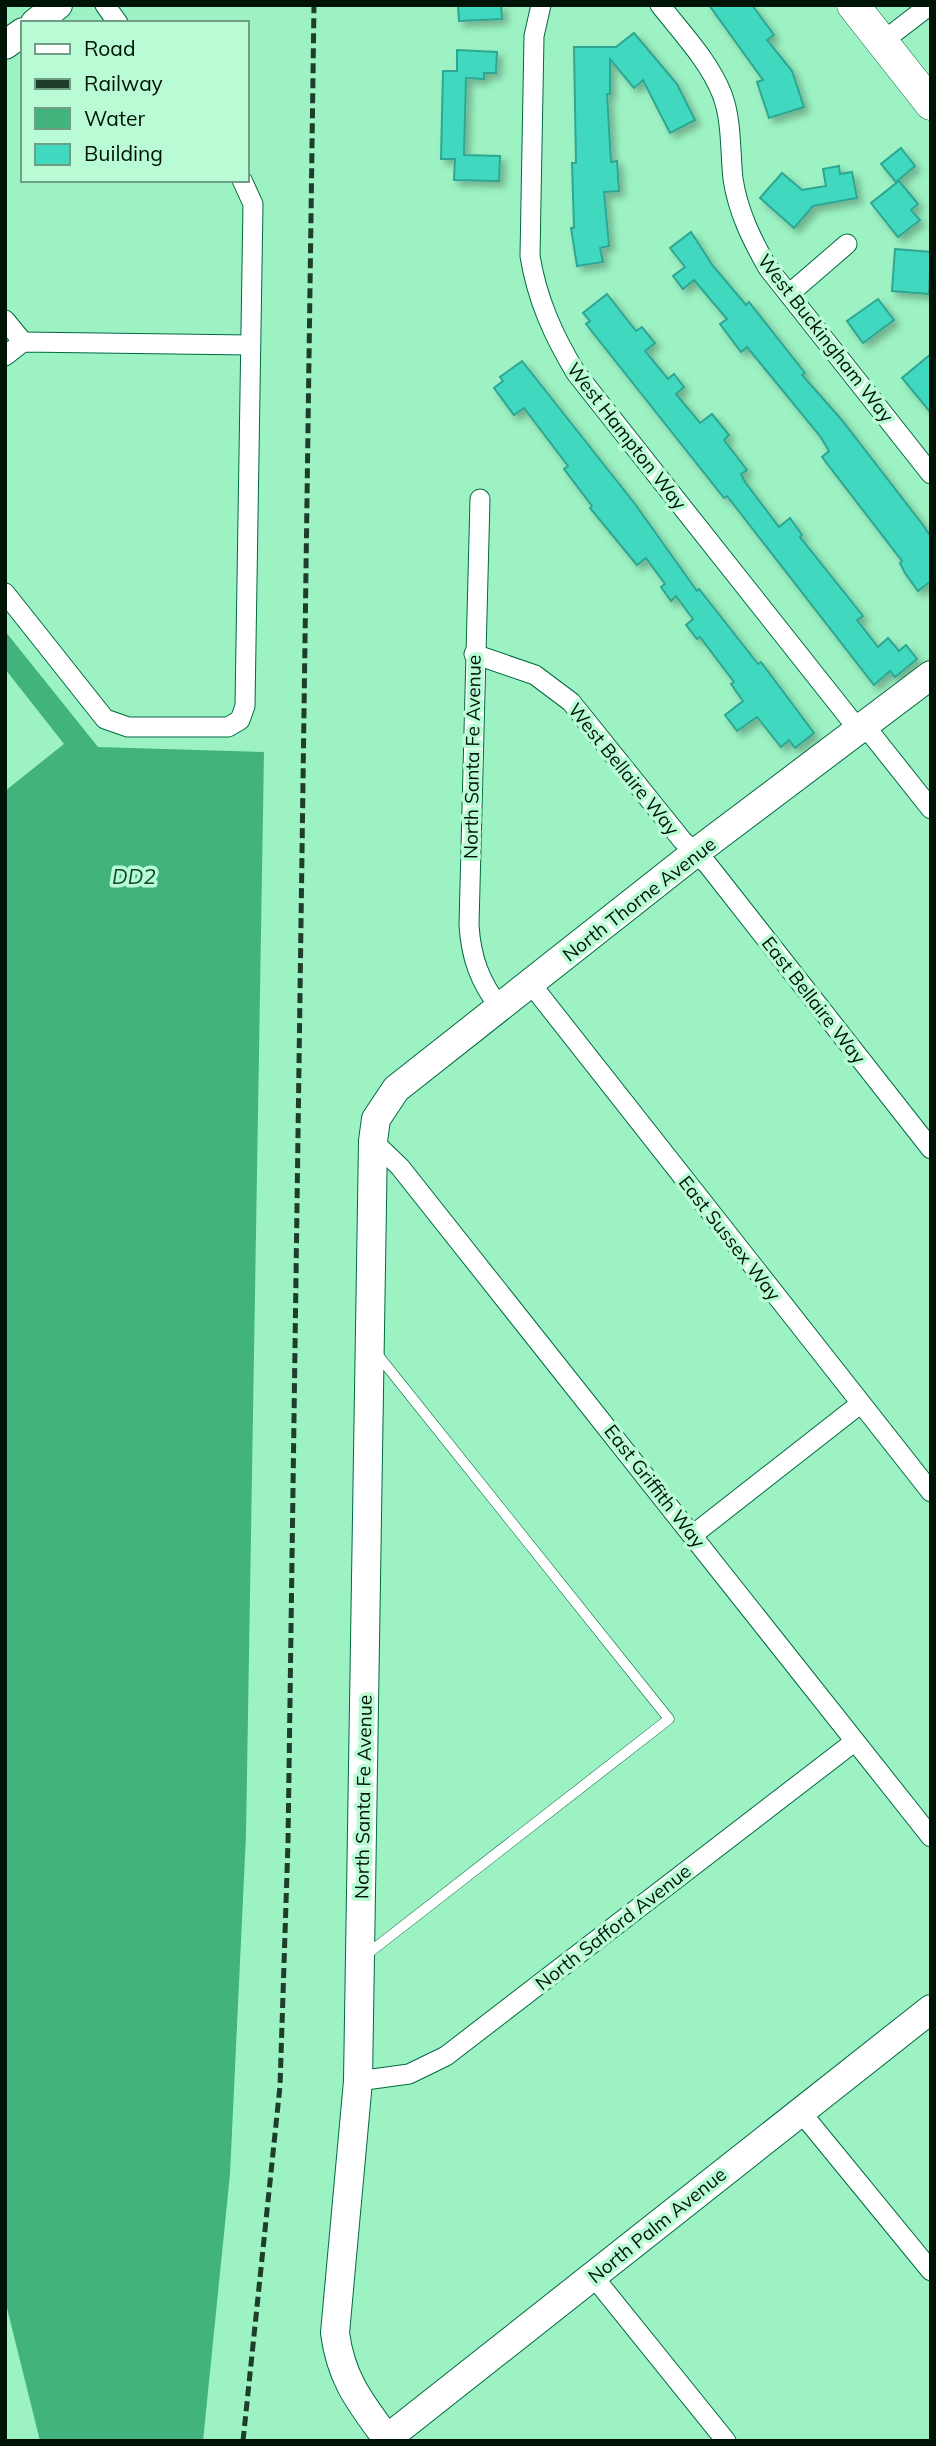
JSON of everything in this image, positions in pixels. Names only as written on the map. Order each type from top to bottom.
[{"type":"main road","points":[[853,5],[931,104]]},
{"type":"street","points":[[38,21],[58,5]]},
{"type":"street","points":[[105,5],[117,21]]},
{"type":"street","name":"West Hampton Way","points":[[541,5],[534,36],[530,256],[536,290],[556,341],[576,373],[850,719],[862,728],[931,809]]},
{"type":"street","name":"West Buckingham Way","points":[[660,5],[709,68],[722,94],[740,210],[752,241],[789,294],[931,474]]},
{"type":"street","points":[[882,42],[930,5]]},
{"type":"street","points":[[5,45],[21,33]]},
{"type":"street","points":[[5,593],[105,719],[128,727],[228,727],[240,720],[245,706],[253,204],[243,182]]},
{"type":"street","points":[[789,294],[847,244]]},
{"type":"street","points":[[5,320],[23,342]]},
{"type":"street","points":[[5,356],[23,342],[250,345]]},
{"type":"street","name":"North Santa Fe Avenue","points":[[480,499],[474,654],[470,945],[480,979],[500,1008]]},
{"type":"street","name":"West Bellaire Way","points":[[474,654],[535,676],[570,702],[695,853]]},
{"type":"street","name":"North Thorne Avenue","points":[[373,1141],[376,1119],[396,1090],[695,853],[931,676]]},
{"type":"street","name":"East Bellaire Way","points":[[695,853],[708,865],[931,1149]]},
{"type":"street","name":"East Sussex Way","points":[[531,984],[931,1492]]},
{"type":"street","name":"North Santa Fe Avenue","points":[[373,1141],[358,2081],[335,2333],[339,2363],[359,2401],[386,2440]]},
{"type":"street","name":"East Griffith Way","points":[[373,1141],[400,1167],[694,1534],[854,1742],[931,1837]]},
{"type":"street","points":[[694,1534],[860,1404]]},
{"type":"street","name":"North Safford Avenue","points":[[358,2081],[409,2074],[446,2056],[854,1742]]},
{"type":"street","name":"North Palm Avenue","points":[[386,2440],[931,2009]]},
{"type":"street","points":[[800,2111],[931,2271]]},
{"type":"street","points":[[593,2276],[726,2441]]},
{"type":"lane","points":[[360,1960],[669,1719],[371,1347]]},
{"type":"water","name":"DD2","points":[[5,631],[98,747],[264,752],[246,1835],[230,2174],[203,2441],[40,2441],[5,2300],[5,791],[64,744],[5,669]]},
{"type":"building","points":[[458,5],[501,5],[502,19],[459,21]]},
{"type":"building","points":[[709,5],[752,5],[774,35],[767,40],[792,71],[804,107],[769,118],[757,82],[763,80]]},
{"type":"building","points":[[634,33],[677,84],[695,120],[670,133],[643,80],[634,88],[610,59],[610,94],[607,94],[611,162],[617,161],[619,191],[604,192],[609,246],[600,248],[603,262],[577,266],[571,228],[574,228],[572,163],[576,163],[574,47],[616,47]]},
{"type":"building","points":[[457,50],[497,52],[496,73],[484,73],[484,79],[466,78],[464,155],[500,156],[499,181],[454,180],[455,159],[441,159],[443,71],[457,71]]},
{"type":"building","points":[[901,148],[915,166],[896,182],[881,164]]},
{"type":"building","points":[[839,166],[840,174],[852,172],[857,198],[813,206],[794,228],[760,198],[782,173],[802,190],[826,186],[823,169]]},
{"type":"building","points":[[899,181],[918,204],[911,210],[920,220],[898,237],[871,203]]},
{"type":"building","points":[[691,232],[713,266],[746,305],[749,302],[805,373],[802,375],[841,419],[931,537],[931,581],[918,591],[905,573],[900,563],[902,561],[822,457],[829,451],[820,436],[747,347],[741,352],[720,324],[727,319],[694,280],[683,289],[673,276],[685,267],[670,248]]},
{"type":"building","points":[[895,249],[931,252],[929,294],[892,291]]},
{"type":"building","points":[[607,294],[636,331],[642,327],[655,343],[645,351],[668,379],[674,374],[684,387],[676,394],[700,423],[712,414],[729,435],[724,440],[747,470],[741,474],[745,482],[779,527],[790,518],[802,535],[800,537],[863,616],[857,620],[878,647],[888,638],[899,651],[906,645],[917,659],[895,677],[890,671],[874,685],[727,496],[724,498],[586,324],[590,321],[583,313]]},
{"type":"building","points":[[878,299],[894,320],[863,343],[847,321]]},
{"type":"building","points":[[931,354],[931,413],[902,378]]},
{"type":"building","points":[[522,361],[635,504],[697,591],[699,589],[758,664],[761,662],[814,733],[795,748],[789,740],[781,747],[757,717],[737,731],[725,715],[743,701],[731,684],[734,682],[700,637],[697,639],[686,625],[693,619],[676,596],[671,601],[661,587],[665,584],[646,558],[637,565],[590,508],[592,506],[564,469],[568,466],[524,408],[514,415],[494,388],[503,381],[500,377]]},
{"type":"railway","points":[[243,2441],[280,2086],[288,1842],[314,5]]}]
